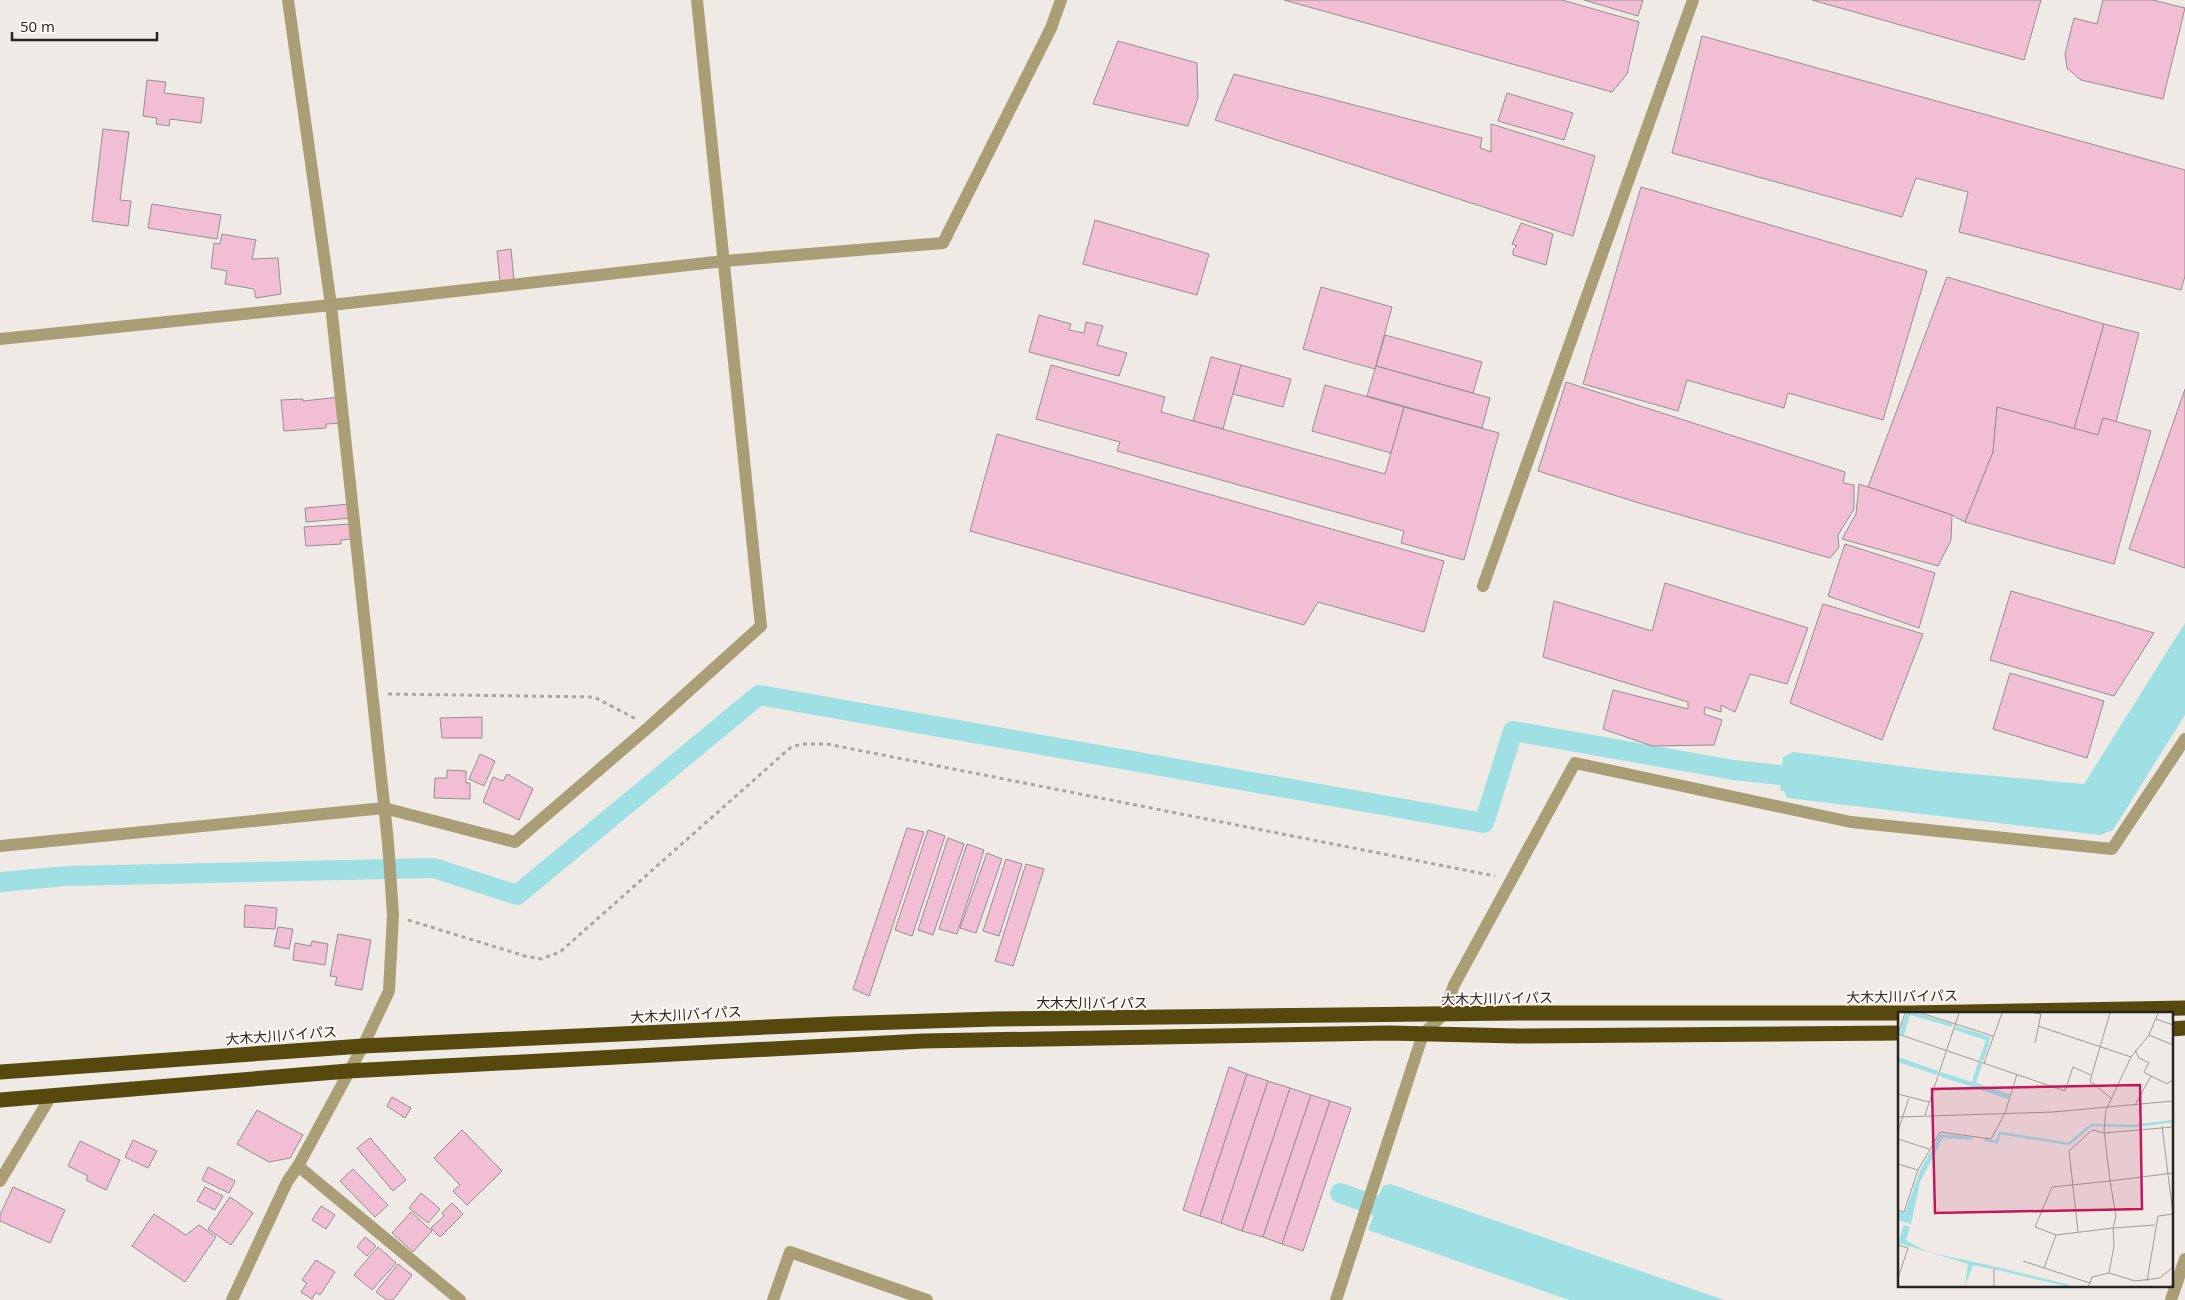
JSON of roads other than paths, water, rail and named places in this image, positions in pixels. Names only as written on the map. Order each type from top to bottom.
[{"type":"highway","name":"大木大川バイパス","points":[[1956,1012],[2185,1008]]},
{"type":"highway","name":"大木大川バイパス","points":[[0,1072],[363,1046],[833,1024],[994,1019],[1898,1013]]},
{"type":"highway","points":[[2172,1028],[2185,1028]]},
{"type":"highway","points":[[0,1100],[348,1071],[923,1041],[1389,1033],[1517,1036],[1898,1033]]},
{"type":"street","points":[[232,1300],[287,1182],[298,1166],[363,1046],[389,991],[393,915],[388,842],[373,693],[331,305],[288,0]]},
{"type":"street","points":[[0,846],[384,808],[515,842],[650,726],[762,626],[697,0]]},
{"type":"street","points":[[0,339],[331,305],[724,261],[943,243],[1051,28],[1061,0]]},
{"type":"street","points":[[1483,586],[1693,0]]},
{"type":"street","points":[[1336,1300],[1417,1034],[1443,1015],[1454,985],[1575,763],[1851,822],[2112,849],[2185,739]]},
{"type":"street","points":[[0,1181],[52,1096]]},
{"type":"street","points":[[298,1166],[460,1300]]},
{"type":"street","points":[[773,1300],[790,1252],[927,1300]]},
{"type":"street","points":[[2170,1300],[2185,1259]]},
{"type":"water","points":[[2185,623],[2185,715],[2113,830],[2100,835],[1787,798],[1784,791],[1780,791],[1783,757],[1793,752],[1939,771],[2084,784]]},
{"type":"water","points":[[1390,1184],[1724,1300],[1569,1300],[1368,1230],[1375,1212],[1368,1210],[1372,1200],[1376,1202],[1383,1186]]},
{"type":"waterway","points":[[0,882],[67,876],[434,868],[517,895],[759,695],[1484,823],[1513,731],[1734,770],[1807,778]]},
{"type":"waterway","points":[[1340,1193],[1388,1210]]}]
